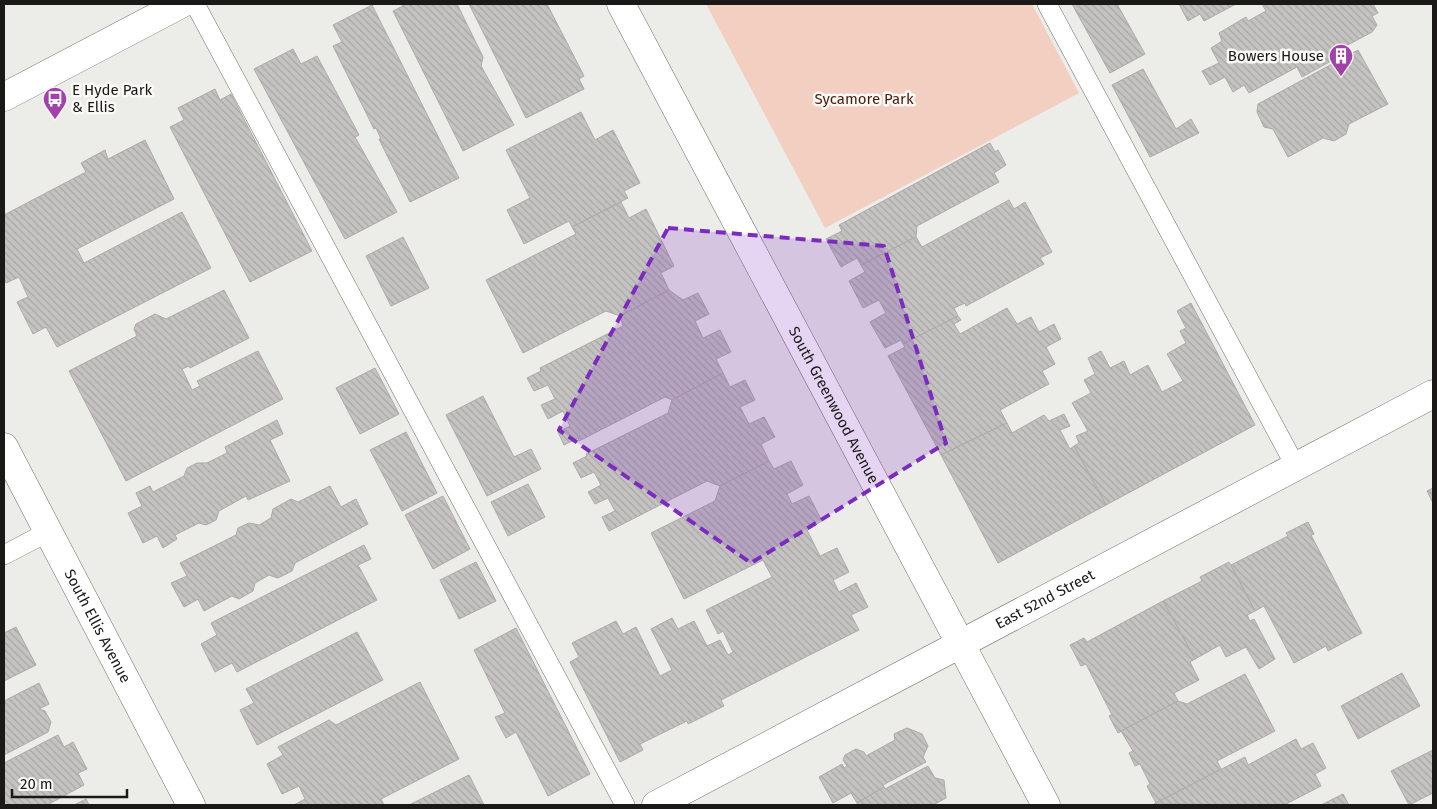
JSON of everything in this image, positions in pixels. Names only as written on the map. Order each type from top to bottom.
[{"type":"street","points":[[4,97],[181,4]]},
{"type":"street","name":"South Greenwood Avenue","points":[[620,4],[1046,805]]},
{"type":"street","name":"East 52nd Street","points":[[656,805],[1433,394]]},
{"type":"street","name":"South Ellis Avenue","points":[[4,447],[191,805]]},
{"type":"lane","points":[[195,4],[625,805]]},
{"type":"lane","points":[[1047,4],[1296,467]]},
{"type":"lane","points":[[4,555],[48,532]]},
{"type":"highlighted area","points":[[668,228],[884,246],[946,443],[751,563],[559,430]]},
{"type":"green space","name":"Sycamore Park","points":[[706,4],[1032,4],[1079,93],[825,228]]},
{"type":"building","points":[[402,4],[457,4],[483,57],[481,66],[514,125],[463,151],[393,11],[403,6]]},
{"type":"building","points":[[469,4],[547,4],[584,76],[579,79],[584,89],[526,118]]},
{"type":"building","points":[[1072,4],[1117,4],[1145,54],[1110,73]]},
{"type":"building","points":[[1179,4],[1236,4],[1204,21],[1200,14],[1188,21]]},
{"type":"building","points":[[1262,4],[1373,4],[1378,13],[1372,16],[1377,25],[1372,32],[1344,47],[1344,54],[1302,77],[1297,67],[1249,93],[1244,85],[1233,92],[1225,77],[1210,85],[1202,71],[1219,63],[1211,48],[1222,41],[1219,33],[1246,17],[1248,21],[1266,11]]},
{"type":"building","points":[[372,5],[459,178],[410,202],[379,139],[381,139],[376,128],[374,129],[333,46],[342,42],[333,25]]},
{"type":"building","points":[[293,49],[301,64],[317,56],[359,135],[355,137],[397,212],[345,239],[254,69]]},
{"type":"building","name":"Bowers House","points":[[1358,50],[1388,104],[1349,124],[1346,134],[1334,141],[1323,138],[1288,157],[1273,129],[1264,127],[1257,112],[1258,104]]},
{"type":"building","points":[[1143,69],[1176,129],[1191,119],[1199,133],[1150,157],[1112,85]]},
{"type":"building","points":[[215,89],[220,100],[231,94],[312,251],[250,282],[170,127],[184,120],[178,108]]},
{"type":"building","points":[[581,112],[595,140],[613,130],[640,183],[624,191],[628,198],[572,227],[569,221],[524,244],[507,210],[530,198],[506,150]]},
{"type":"building","points":[[145,140],[174,199],[77,249],[84,263],[182,212],[211,268],[57,347],[46,327],[33,334],[17,302],[28,297],[19,277],[6,283],[4,278],[4,215],[86,172],[81,163],[105,150],[108,159]]},
{"type":"building","points":[[990,143],[995,152],[998,150],[1006,165],[994,173],[999,182],[917,226],[916,237],[861,265],[857,258],[841,267],[826,239],[842,231],[839,225]]},
{"type":"building","points":[[1009,200],[1014,209],[1025,202],[1052,252],[1040,258],[1044,264],[966,306],[965,303],[954,308],[958,316],[903,344],[901,340],[885,348],[870,322],[886,313],[879,300],[863,308],[849,281],[865,272],[861,265],[916,237],[922,247]]},
{"type":"building","points":[[621,202],[629,218],[646,209],[674,266],[661,273],[669,290],[620,316],[606,311],[523,353],[486,280],[576,234],[572,227]]},
{"type":"building","points":[[403,237],[429,288],[391,306],[366,256]]},
{"type":"building","points":[[224,290],[249,338],[190,368],[189,366],[182,369],[192,390],[200,386],[197,381],[258,351],[283,399],[126,481],[69,371],[137,336],[134,329],[136,324],[155,314],[166,319]]},
{"type":"building","points":[[669,290],[683,300],[698,293],[709,314],[695,321],[703,338],[720,330],[731,352],[716,359],[723,373],[672,400],[665,397],[579,441],[578,438],[564,445],[558,432],[570,426],[563,411],[548,419],[541,405],[555,399],[548,385],[534,391],[527,378],[541,371],[540,368],[623,326],[620,316]]},
{"type":"building","points":[[1191,303],[1255,425],[1106,505],[1074,446],[1079,443],[1076,436],[1088,431],[1072,403],[1091,393],[1084,380],[1095,374],[1088,358],[1101,351],[1110,368],[1124,361],[1130,375],[1148,365],[1162,392],[1183,381],[1167,354],[1186,343],[1180,331],[1186,328],[1177,311]]},
{"type":"building","points":[[1007,308],[1017,324],[1031,317],[1039,332],[1054,324],[1061,339],[1046,347],[1055,364],[1042,371],[1049,384],[1000,410],[1007,423],[941,455],[888,356],[905,347],[903,344],[958,316],[961,320],[954,324],[960,334]]},
{"type":"building","points":[[375,368],[399,414],[360,434],[336,388]]},
{"type":"building","points":[[723,373],[730,387],[745,380],[755,400],[740,407],[749,424],[764,417],[775,437],[761,444],[769,461],[720,486],[707,481],[609,531],[602,517],[615,511],[608,498],[595,504],[588,492],[601,485],[594,472],[581,478],[573,463],[587,456],[586,454],[668,413],[672,400]]},
{"type":"building","points":[[483,396],[514,457],[531,449],[541,469],[487,496],[446,415]]},
{"type":"building","points":[[1064,414],[1070,426],[1060,430],[1070,449],[1074,446],[1106,505],[998,563],[941,455],[1007,423],[1012,433],[1044,415],[1049,421]]},
{"type":"building","points":[[277,420],[283,434],[270,440],[290,481],[248,500],[246,496],[219,511],[216,520],[206,525],[199,523],[175,535],[177,539],[163,548],[157,536],[143,543],[128,513],[142,506],[136,493],[150,486],[153,492],[184,476],[187,468],[197,463],[207,463],[227,453],[225,447]]},
{"type":"building","points":[[406,432],[437,493],[402,511],[370,450]]},
{"type":"building","points":[[769,461],[774,469],[791,461],[803,485],[787,494],[792,504],[809,496],[822,521],[807,530],[820,556],[837,548],[849,572],[833,580],[839,592],[856,583],[868,607],[851,615],[859,630],[721,700],[724,706],[688,724],[687,721],[640,744],[643,750],[620,762],[570,662],[579,657],[572,643],[616,621],[623,634],[636,627],[660,676],[672,670],[651,629],[672,618],[678,629],[694,621],[707,646],[720,640],[728,655],[733,652],[723,631],[718,634],[706,610],[772,577],[763,560],[684,599],[651,533],[715,501],[720,486]]},
{"type":"building","points":[[528,484],[545,517],[508,536],[491,502]]},
{"type":"building","points":[[330,486],[341,507],[356,499],[368,524],[295,563],[292,571],[278,578],[269,575],[255,583],[253,591],[239,599],[232,596],[204,611],[198,599],[184,607],[171,583],[187,576],[180,563],[236,535],[238,528],[249,523],[259,525],[271,518],[273,509],[291,499],[298,502]]},
{"type":"building","points":[[1433,488],[1433,503],[1427,491]]},
{"type":"building","points":[[443,496],[470,549],[433,569],[405,515]]},
{"type":"building","points":[[1308,522],[1314,534],[1311,535],[1362,633],[1328,651],[1326,646],[1294,663],[1264,606],[1255,611],[1231,565],[1288,536],[1286,533]]},
{"type":"building","points":[[364,545],[371,559],[358,565],[377,600],[237,672],[232,663],[215,672],[201,644],[217,635],[211,623]]},
{"type":"building","points":[[476,562],[496,601],[459,619],[440,580]]},
{"type":"building","points":[[1229,562],[1255,611],[1247,615],[1250,621],[1254,619],[1275,659],[1259,669],[1246,647],[1226,657],[1220,645],[1195,659],[1163,601],[1202,581],[1200,577]]},
{"type":"building","points":[[1163,601],[1195,659],[1190,662],[1199,680],[1174,693],[1178,701],[1118,733],[1109,716],[1112,715],[1086,664],[1081,666],[1070,645],[1084,638],[1087,642]]},
{"type":"building","points":[[16,627],[36,665],[4,681],[4,633]]},
{"type":"building","points":[[516,628],[590,774],[548,796],[516,732],[506,738],[495,717],[505,713],[474,650]]},
{"type":"building","points":[[357,632],[383,680],[257,745],[240,710],[254,703],[246,689]]},
{"type":"building","points":[[1402,673],[1420,706],[1358,739],[1341,706]]},
{"type":"building","points":[[1245,674],[1275,731],[1217,761],[1221,769],[1156,803],[1147,786],[1150,784],[1140,764],[1135,766],[1129,753],[1133,751],[1121,731],[1178,701],[1187,704]]},
{"type":"building","points":[[420,682],[459,759],[381,799],[384,805],[294,805],[305,799],[299,786],[282,794],[267,764],[283,755],[278,747],[329,720],[336,725]]},
{"type":"building","points":[[39,683],[49,704],[39,709],[45,711],[51,722],[48,732],[4,755],[4,701]]},
{"type":"building","points":[[907,728],[922,734],[928,746],[923,757],[926,762],[883,785],[884,787],[857,803],[851,793],[833,803],[819,777],[842,764],[844,768],[847,766],[843,760],[845,755],[856,749],[864,752],[866,756],[895,740],[894,734]]},
{"type":"building","points":[[58,735],[64,747],[73,742],[87,769],[78,773],[84,785],[47,805],[4,805],[4,763]]},
{"type":"building","points":[[1296,739],[1301,749],[1313,743],[1326,768],[1315,774],[1321,786],[1284,805],[1154,804],[1245,757],[1248,765]]},
{"type":"building","points":[[1433,750],[1433,793],[1409,805],[1391,771]]},
{"type":"building","points":[[928,766],[935,778],[944,780],[946,798],[933,805],[858,805],[857,803],[884,787],[885,789]]},
{"type":"building","points":[[469,775],[484,805],[409,805]]},
{"type":"building","points":[[1343,794],[1349,805],[1321,805]]},
{"type":"building","points":[[86,799],[89,805],[74,805]]},
{"type":"place","name":"Bowers House","points":[[1341,77]]},
{"type":"place","name":"E Hyde Park & Ellis","points":[[55,120]]}]
